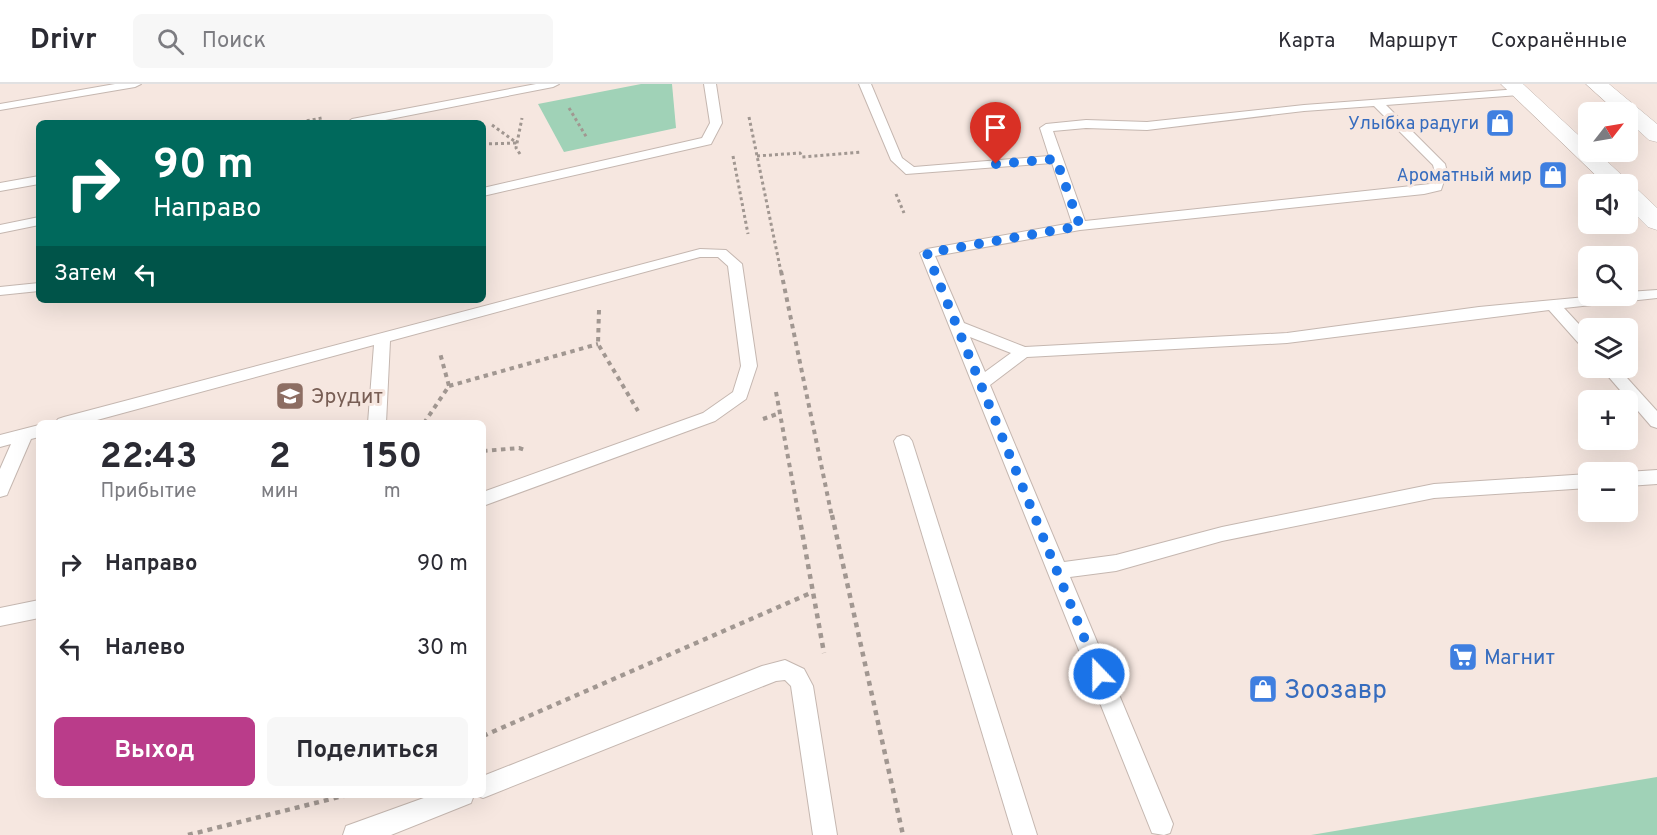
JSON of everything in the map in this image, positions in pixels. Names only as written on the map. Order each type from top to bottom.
[{"type":"street","points":[[1596,84],[1657,135]]},
{"type":"street","points":[[1515,88],[1607,174]]},
{"type":"street","points":[[1638,204],[1657,222]]},
{"type":"lane","points":[[0,107],[135,84]]},
{"type":"lane","points":[[367,120],[553,84]]},
{"type":"lane","points":[[486,191],[707,141],[716,123],[710,84]]},
{"type":"lane","points":[[865,84],[897,160],[911,171],[1056,159]]},
{"type":"lane","points":[[1080,226],[1046,128],[1086,124],[1147,126],[1304,108],[1378,104],[1515,88]]},
{"type":"lane","points":[[1161,824],[927,253],[1080,226],[1436,187],[1441,172],[1439,164],[1378,104]]},
{"type":"lane","points":[[0,187],[36,181]]},
{"type":"lane","points":[[0,229],[36,222]]},
{"type":"lane","points":[[75,420],[700,253],[722,253],[735,264],[749,366],[740,395],[709,417],[486,498]]},
{"type":"lane","points":[[0,291],[36,287]]},
{"type":"lane","points":[[957,326],[1023,352],[1287,338],[1479,312],[1657,294]]},
{"type":"lane","points":[[1553,305],[1578,332]]},
{"type":"lane","points":[[377,420],[382,337]]},
{"type":"lane","points":[[981,383],[1023,352]]},
{"type":"lane","points":[[1619,378],[1657,422]]},
{"type":"lane","points":[[0,441],[32,433]]},
{"type":"lane","points":[[0,490],[32,433]]},
{"type":"lane","points":[[903,441],[1025,835]]},
{"type":"lane","points":[[1638,478],[1657,477]]},
{"type":"lane","points":[[1057,571],[1116,563],[1222,534],[1434,491],[1578,482]]},
{"type":"lane","points":[[0,617],[36,610]]},
{"type":"lane","points":[[486,786],[780,669],[790,670],[799,676],[825,835]]},
{"type":"lane","points":[[355,835],[454,798]]},
{"type":"path","points":[[564,99],[592,147]]},
{"type":"path","points":[[747,107],[841,558],[903,835]]},
{"type":"path","points":[[522,157],[516,148],[523,108]]},
{"type":"path","points":[[486,144],[517,143]]},
{"type":"path","points":[[758,156],[800,153],[802,157],[863,152]]},
{"type":"path","points":[[589,282],[600,302],[598,344],[654,437]]},
{"type":"path","points":[[430,324],[450,386]]},
{"type":"path","points":[[426,420],[450,386],[598,344]]},
{"type":"path","points":[[486,735],[813,592]]},
{"type":"path","points":[[188,835],[335,798]]},
{"type":"green space","points":[[641,84],[672,84],[676,128],[564,152],[538,104]]},
{"type":"green space","points":[[1657,777],[1657,835],[1311,835]]},
{"type":"place","name":"Улыбка радуги","points":[[1500,123]]},
{"type":"place","name":"Ароматный мир","points":[[1553,175]]},
{"type":"place","name":"Эрудит","points":[[290,396]]},
{"type":"place","name":"Магнит","points":[[1463,657]]},
{"type":"place","name":"Зоозавр","points":[[1263,689]]},
{"type":"route","points":[[996,164],[1056,159],[1080,226],[927,253],[1099,674]]}]
